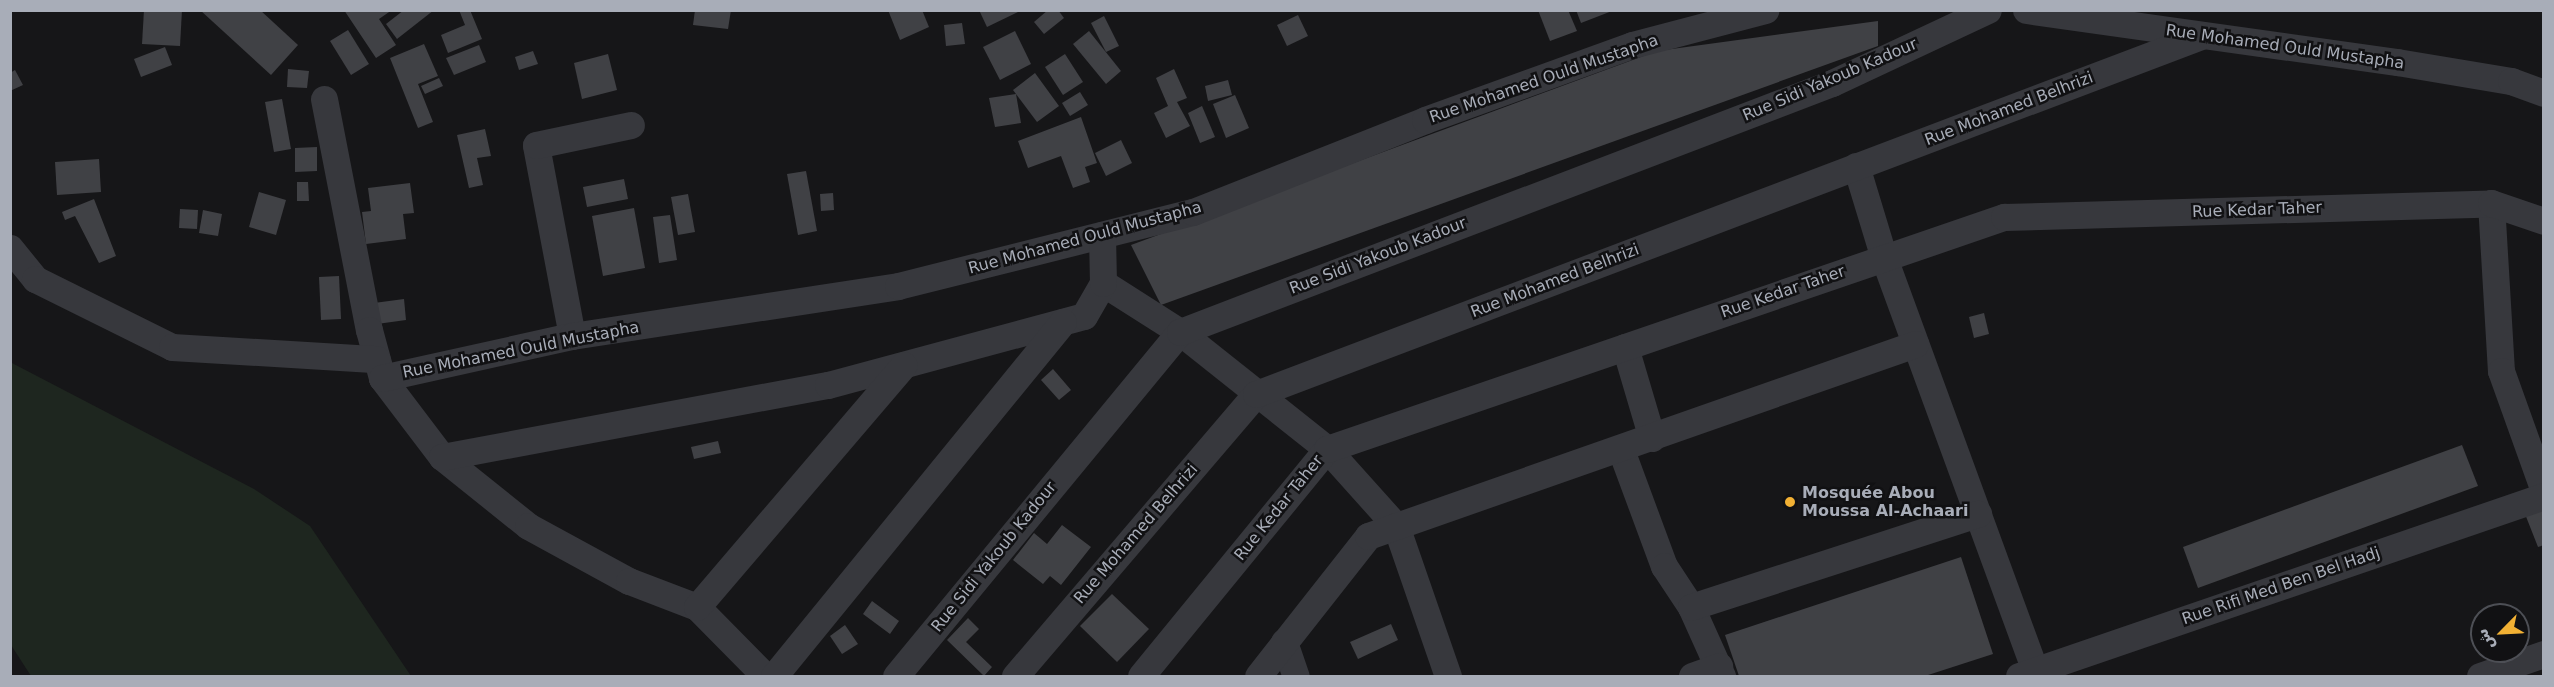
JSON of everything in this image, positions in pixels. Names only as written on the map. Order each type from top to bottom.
[{"type":"street","name":"Rue Mohamed Ould Mustapha","points":[[10,248],[35,279],[172,347],[379,368],[898,286],[1193,212],[1425,120],[1632,45],[1765,10]]},
{"type":"street","name":"Rue Sidi Yakoub Kadour","points":[[896,676],[1180,332],[1832,83],[1988,10]]},
{"type":"street","name":"Rue Mohamed Ould Mustapha","points":[[2026,10],[2420,65],[2511,81],[2544,93]]},
{"type":"street","name":"Rue Mohamed Belhrizi","points":[[1015,676],[1256,394],[2201,36]]},
{"type":"street","points":[[324,99],[369,330],[379,368],[442,457],[528,526],[629,581],[697,607],[765,676]]},
{"type":"street","points":[[572,336],[536,145],[631,125]]},
{"type":"street","points":[[1856,166],[1884,258],[1978,514],[2027,674]]},
{"type":"street","points":[[2491,203],[2501,371],[2544,491]]},
{"type":"street","name":"Rue Kedar Taher","points":[[1141,676],[1327,449],[2004,217],[2491,203],[2544,221]]},
{"type":"street","points":[[442,457],[828,386],[1084,316],[1103,284],[1102,235]]},
{"type":"street","points":[[1103,284],[1180,332],[1327,449],[1396,526],[1448,676]]},
{"type":"street","points":[[774,676],[1063,322]]},
{"type":"street","points":[[1258,676],[1368,536],[1621,450],[1915,344]]},
{"type":"street","points":[[1625,347],[1652,438]]},
{"type":"street","points":[[697,607],[904,365]]},
{"type":"street","points":[[1621,450],[1665,566],[1691,607],[1721,671],[1692,676]]},
{"type":"street","name":"Rue Rifi Med Ben Bel Hadj","points":[[2027,674],[2544,496]]},
{"type":"street","points":[[1691,607],[1978,514]]},
{"type":"street","points":[[1284,642],[1296,676]]},
{"type":"street","points":[[2481,676],[2544,654]]},
{"type":"shaded area","points":[[10,362],[254,489],[310,526],[411,676],[31,676],[11,645]]},
{"type":"building","points":[[144,10],[182,10],[180,46],[142,44]]},
{"type":"building","points":[[200,10],[260,10],[298,45],[271,75]]},
{"type":"building","points":[[344,10],[392,10],[379,19],[396,45],[376,58]]},
{"type":"building","points":[[404,10],[434,10],[397,39],[386,24]]},
{"type":"building","points":[[459,10],[470,10],[482,39],[448,53],[441,35],[465,25]]},
{"type":"building","points":[[695,10],[731,10],[728,29],[693,25]]},
{"type":"building","points":[[888,10],[922,10],[929,27],[900,40]]},
{"type":"building","points":[[979,10],[1022,10],[987,27]]},
{"type":"building","points":[[1048,10],[1058,10],[1064,18],[1044,34],[1034,22]]},
{"type":"building","points":[[1538,10],[1568,10],[1577,31],[1550,41]]},
{"type":"building","points":[[1576,10],[1612,10],[1612,11],[1581,23]]},
{"type":"building","points":[[1298,15],[1308,36],[1287,46],[1277,25]]},
{"type":"building","points":[[1104,16],[1119,46],[1106,52],[1091,23]]},
{"type":"building","points":[[1878,21],[1878,46],[1161,305],[1131,245],[1657,51]]},
{"type":"building","points":[[962,23],[965,44],[946,46],[944,25]]},
{"type":"building","points":[[348,30],[369,64],[351,75],[330,41]]},
{"type":"building","points":[[1015,31],[1031,64],[1000,80],[983,47]]},
{"type":"building","points":[[1089,31],[1121,71],[1106,84],[1073,44]]},
{"type":"building","points":[[424,44],[438,76],[418,84],[433,122],[418,128],[390,58]]},
{"type":"building","points":[[479,45],[486,62],[454,75],[446,58]]},
{"type":"building","points":[[165,47],[172,65],[141,77],[134,59]]},
{"type":"building","points":[[533,51],[538,64],[519,70],[515,57]]},
{"type":"building","points":[[608,54],[617,90],[582,99],[574,63]]},
{"type":"building","points":[[1065,54],[1083,82],[1063,95],[1045,67]]},
{"type":"building","points":[[288,69],[309,71],[307,88],[287,87]]},
{"type":"building","points":[[1174,69],[1187,98],[1177,102],[1190,126],[1166,138],[1154,113],[1168,106],[1156,78]]},
{"type":"building","points":[[15,70],[23,85],[10,91],[10,73]]},
{"type":"building","points":[[1035,73],[1059,106],[1037,122],[1013,90]]},
{"type":"building","points":[[439,78],[443,86],[425,94],[421,86]]},
{"type":"building","points":[[1228,80],[1232,95],[1208,101],[1205,86]]},
{"type":"building","points":[[1080,92],[1088,105],[1070,116],[1062,103]]},
{"type":"building","points":[[1016,94],[1021,123],[995,127],[989,98]]},
{"type":"building","points":[[1235,95],[1249,128],[1226,138],[1213,104]]},
{"type":"building","points":[[282,99],[291,149],[274,152],[265,102]]},
{"type":"building","points":[[1202,106],[1215,137],[1200,143],[1188,113]]},
{"type":"building","points":[[1081,117],[1097,163],[1085,167],[1090,182],[1073,188],[1061,156],[1028,168],[1018,141]]},
{"type":"building","points":[[485,129],[491,156],[477,158],[483,185],[469,188],[457,135]]},
{"type":"building","points":[[1121,140],[1132,163],[1106,176],[1095,153]]},
{"type":"building","points":[[317,147],[317,171],[295,172],[295,148]]},
{"type":"building","points":[[99,159],[101,192],[57,195],[55,162]]},
{"type":"building","points":[[806,171],[817,231],[798,235],[787,174]]},
{"type":"building","points":[[624,179],[628,199],[587,207],[583,187]]},
{"type":"building","points":[[297,182],[308,182],[309,201],[297,201]]},
{"type":"building","points":[[410,183],[414,213],[403,214],[406,239],[366,244],[362,212],[371,211],[368,188]]},
{"type":"building","points":[[259,192],[286,200],[276,235],[249,227]]},
{"type":"building","points":[[833,193],[834,210],[821,211],[820,194]]},
{"type":"building","points":[[688,194],[695,232],[678,235],[671,197]]},
{"type":"building","points":[[94,199],[116,256],[99,263],[75,216],[65,220],[62,212]]},
{"type":"building","points":[[634,208],[645,268],[603,276],[592,216]]},
{"type":"building","points":[[180,209],[198,210],[197,229],[179,228]]},
{"type":"building","points":[[203,210],[222,214],[218,236],[199,233]]},
{"type":"building","points":[[670,215],[677,260],[659,263],[653,217]]},
{"type":"building","points":[[339,276],[341,319],[321,320],[319,277]]},
{"type":"building","points":[[404,299],[406,320],[377,324],[374,303]]},
{"type":"building","points":[[1984,313],[1989,334],[1974,338],[1969,317]]},
{"type":"building","points":[[1053,369],[1071,390],[1059,400],[1041,380]]},
{"type":"building","points":[[718,441],[721,453],[694,459],[691,447]]},
{"type":"building","points":[[2462,445],[2478,486],[2198,588],[2183,547]]},
{"type":"building","points":[[2544,507],[2544,545],[2538,547],[2525,514]]},
{"type":"building","points":[[1062,525],[1091,547],[1061,585],[1050,576],[1043,584],[1013,560],[1034,533],[1047,544]]},
{"type":"building","points":[[1961,557],[1993,654],[1925,676],[1739,676],[1725,635]]},
{"type":"building","points":[[1112,594],[1149,629],[1117,662],[1080,626]]},
{"type":"building","points":[[872,601],[899,621],[890,634],[863,614]]},
{"type":"building","points":[[968,618],[979,629],[966,642],[992,667],[984,676],[947,640]]},
{"type":"building","points":[[1391,624],[1398,640],[1358,659],[1350,642]]},
{"type":"building","points":[[845,625],[858,644],[842,654],[830,636]]},
{"type":"place","name":"Mosquée Abou Moussa Al-Achaari","points":[[1790,502]]}]
